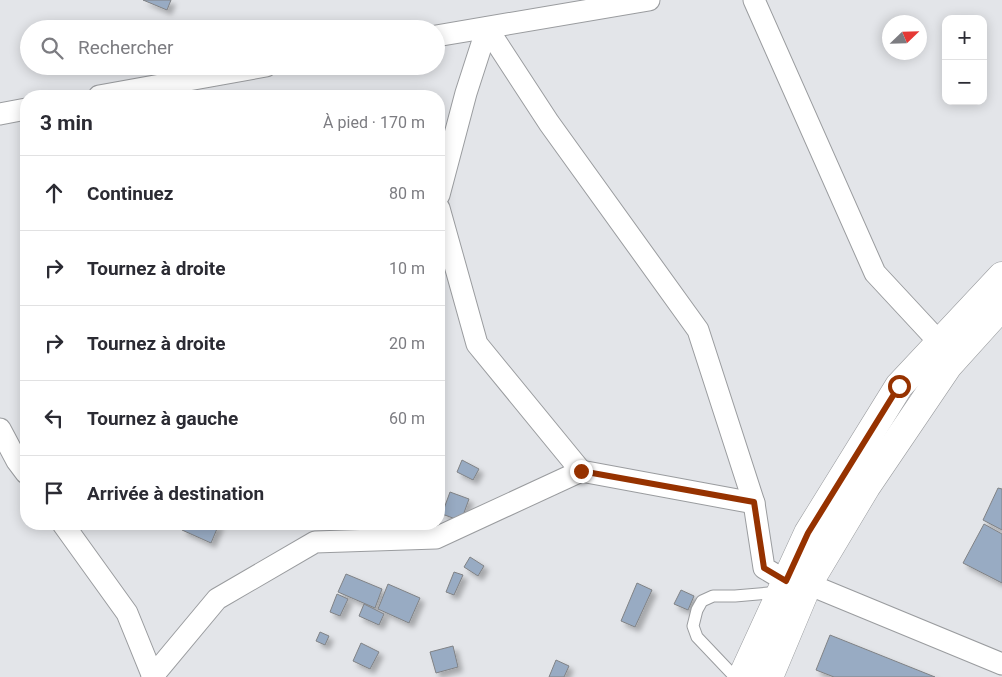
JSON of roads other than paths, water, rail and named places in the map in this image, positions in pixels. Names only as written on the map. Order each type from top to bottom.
[{"type":"main road","points":[[770,677],[792,586],[808,533],[899,386],[1002,276]]},
{"type":"main road","points":[[742,677],[792,586],[866,487],[948,366],[1002,306]]},
{"type":"street","points":[[445,35],[649,0]]},
{"type":"street","points":[[754,0],[875,273],[940,342]]},
{"type":"street","points":[[445,172],[466,93],[487,28]]},
{"type":"street","points":[[487,28],[549,123],[698,330],[754,502],[764,568],[792,586],[1002,664]]},
{"type":"street","points":[[132,90],[216,75]]},
{"type":"street","points":[[0,114],[20,110]]},
{"type":"street","points":[[445,230],[476,344],[581,471]]},
{"type":"street","points":[[0,429],[20,465]]},
{"type":"street","points":[[67,530],[128,613],[152,677],[217,599],[316,542],[436,538],[581,471],[754,502]]},
{"type":"lane","points":[[735,677],[697,637],[693,626],[697,610],[702,601],[713,596],[735,596],[792,586]]}]
